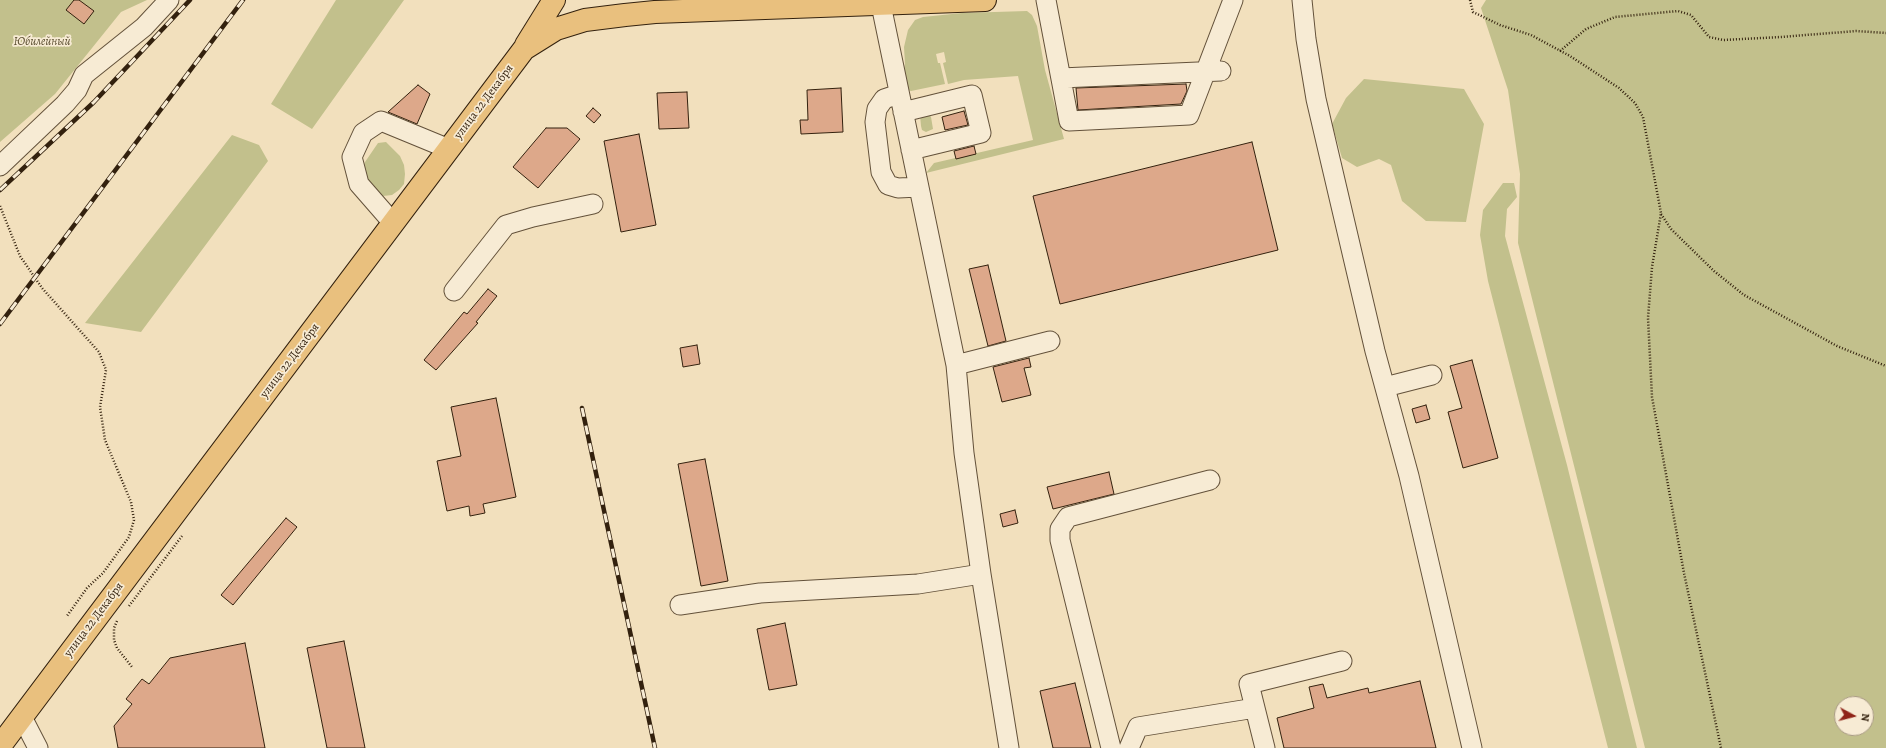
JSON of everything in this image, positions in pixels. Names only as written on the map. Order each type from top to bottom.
[{"type":"main road","points":[[524,49],[554,0]]},
{"type":"main road","points":[[671,0],[705,10]]},
{"type":"main road","name":"улица 22 Декабря","points":[[0,746],[524,49],[556,29],[585,20],[608,8],[655,12],[880,2],[985,0]]},
{"type":"street","points":[[0,166],[65,104],[77,90],[84,75],[144,27],[169,0]]},
{"type":"street","points":[[1046,0],[1069,121],[1189,115],[1213,71],[1233,0]]},
{"type":"street","points":[[1302,0],[1306,39],[1316,99],[1385,387],[1409,476],[1472,748]]},
{"type":"street","points":[[880,2],[956,365],[964,453],[981,574],[1009,748]]},
{"type":"street","points":[[1061,78],[1213,71]]},
{"type":"street","points":[[899,94],[884,99],[877,109],[875,122],[881,172],[888,184],[898,188],[919,187]]},
{"type":"street","points":[[903,112],[972,95],[982,133],[912,150]]},
{"type":"street","points":[[393,223],[359,184],[352,157],[363,133],[381,120],[448,149]]},
{"type":"street","points":[[454,291],[506,225],[533,217],[593,204]]},
{"type":"street","points":[[956,365],[1050,341]]},
{"type":"street","points":[[1385,387],[1432,375]]},
{"type":"street","points":[[1111,748],[1060,540],[1060,529],[1068,518],[1210,480]]},
{"type":"street","points":[[680,606],[781,591],[918,584],[981,574]]},
{"type":"street","points":[[1265,748],[1249,684],[1342,661]]},
{"type":"street","points":[[1129,748],[1138,726],[1255,708]]},
{"type":"street","points":[[22,717],[38,748]]},
{"type":"path","points":[[1470,0],[1473,12],[1500,25],[1531,35],[1560,51],[1619,88],[1635,103],[1643,117],[1660,213],[1652,267],[1648,318],[1652,397],[1684,573],[1721,748]]},
{"type":"path","points":[[1560,51],[1586,29],[1615,17],[1678,11],[1691,15],[1709,37],[1723,40],[1856,31],[1886,33]]},
{"type":"path","points":[[0,206],[20,256],[38,283],[99,352],[106,370],[100,407],[105,440],[131,502],[134,520],[129,537],[102,574],[87,588],[67,616]]},
{"type":"path","points":[[1660,213],[1671,229],[1708,266],[1744,295],[1837,346],[1886,366]]},
{"type":"path","points":[[127,608],[182,536]]},
{"type":"path","points":[[119,618],[114,628],[114,640],[117,648],[132,667]]},
{"type":"green space","name":"Юбилейный","points":[[0,0],[147,0],[121,12],[55,94],[0,142]]},
{"type":"green space","points":[[336,0],[404,0],[312,129],[271,104]]},
{"type":"green space","points":[[1486,0],[1886,0],[1886,748],[1645,748],[1518,243],[1520,174],[1508,90],[1481,8]]},
{"type":"green space","points":[[1027,11],[1032,15],[1037,26],[1045,70],[1064,139],[926,173],[934,163],[1033,140],[1018,76],[964,80],[948,84],[943,63],[946,62],[944,52],[936,54],[938,63],[940,63],[945,84],[911,91],[905,89],[902,78],[905,64],[904,47],[908,30],[915,20],[923,17],[962,13]]},
{"type":"green space","points":[[1364,79],[1464,89],[1484,124],[1466,222],[1426,221],[1402,201],[1391,165],[1379,159],[1357,167],[1342,158],[1332,124],[1346,98]]},
{"type":"green space","points":[[928,113],[931,117],[933,129],[926,132],[922,130],[920,115]]},
{"type":"green space","points":[[232,135],[259,145],[268,161],[141,332],[85,323]]},
{"type":"green space","points":[[386,142],[400,156],[404,165],[405,174],[404,184],[399,190],[392,195],[383,196],[374,193],[361,173],[365,162],[378,143]]},
{"type":"green space","points":[[1503,183],[1514,183],[1517,197],[1507,209],[1505,236],[1567,465],[1637,748],[1608,748],[1488,281],[1480,235],[1483,210]]},
{"type":"building","points":[[74,0],[79,0],[94,11],[84,24],[66,10]]},
{"type":"building","points":[[1186,84],[1187,91],[1181,104],[1078,110],[1076,88]]},
{"type":"building","points":[[418,85],[430,94],[417,124],[388,112]]},
{"type":"building","points":[[841,88],[843,132],[801,134],[800,120],[808,120],[807,90]]},
{"type":"building","points":[[687,92],[689,128],[659,129],[657,93]]},
{"type":"building","points":[[593,108],[601,115],[594,123],[586,116]]},
{"type":"building","points":[[964,111],[968,125],[945,130],[942,117]]},
{"type":"building","points":[[546,128],[567,128],[580,139],[538,188],[513,167]]},
{"type":"building","points":[[639,134],[656,225],[621,232],[604,141]]},
{"type":"building","points":[[1252,142],[1278,250],[1060,304],[1033,196]]},
{"type":"building","points":[[974,146],[976,154],[956,159],[954,151]]},
{"type":"building","points":[[988,265],[1006,341],[988,346],[969,269]]},
{"type":"building","points":[[488,289],[497,296],[476,322],[478,323],[436,370],[424,360],[464,312],[467,314]]},
{"type":"building","points":[[697,345],[700,364],[683,367],[680,348]]},
{"type":"building","points":[[1029,358],[1031,367],[1024,368],[1031,395],[1002,402],[993,367]]},
{"type":"building","points":[[1472,360],[1498,458],[1463,468],[1448,412],[1462,408],[1450,366]]},
{"type":"building","points":[[496,398],[516,497],[483,504],[485,513],[470,516],[469,506],[447,511],[437,461],[461,456],[451,407]]},
{"type":"building","points":[[1426,405],[1430,419],[1416,423],[1412,409]]},
{"type":"building","points":[[705,459],[728,581],[701,586],[678,464]]},
{"type":"building","points":[[1109,472],[1114,494],[1053,509],[1047,487]]},
{"type":"building","points":[[1015,510],[1018,523],[1003,527],[1000,514]]},
{"type":"building","points":[[286,518],[297,527],[233,605],[221,595]]},
{"type":"building","points":[[785,623],[797,685],[769,690],[757,629]]},
{"type":"building","points":[[344,641],[365,748],[327,748],[307,648]]},
{"type":"building","points":[[245,643],[265,748],[118,748],[114,726],[132,704],[126,699],[142,679],[149,684],[170,658]]},
{"type":"building","points":[[1420,681],[1436,748],[1284,748],[1277,718],[1314,708],[1309,687],[1323,684],[1327,698],[1368,688],[1369,693]]},
{"type":"building","points":[[1075,683],[1091,748],[1053,748],[1040,691]]},
{"type":"railway","points":[[0,190],[94,102],[190,0]]},
{"type":"railway","points":[[0,324],[243,0]]},
{"type":"railway","points":[[582,408],[655,748]]}]
